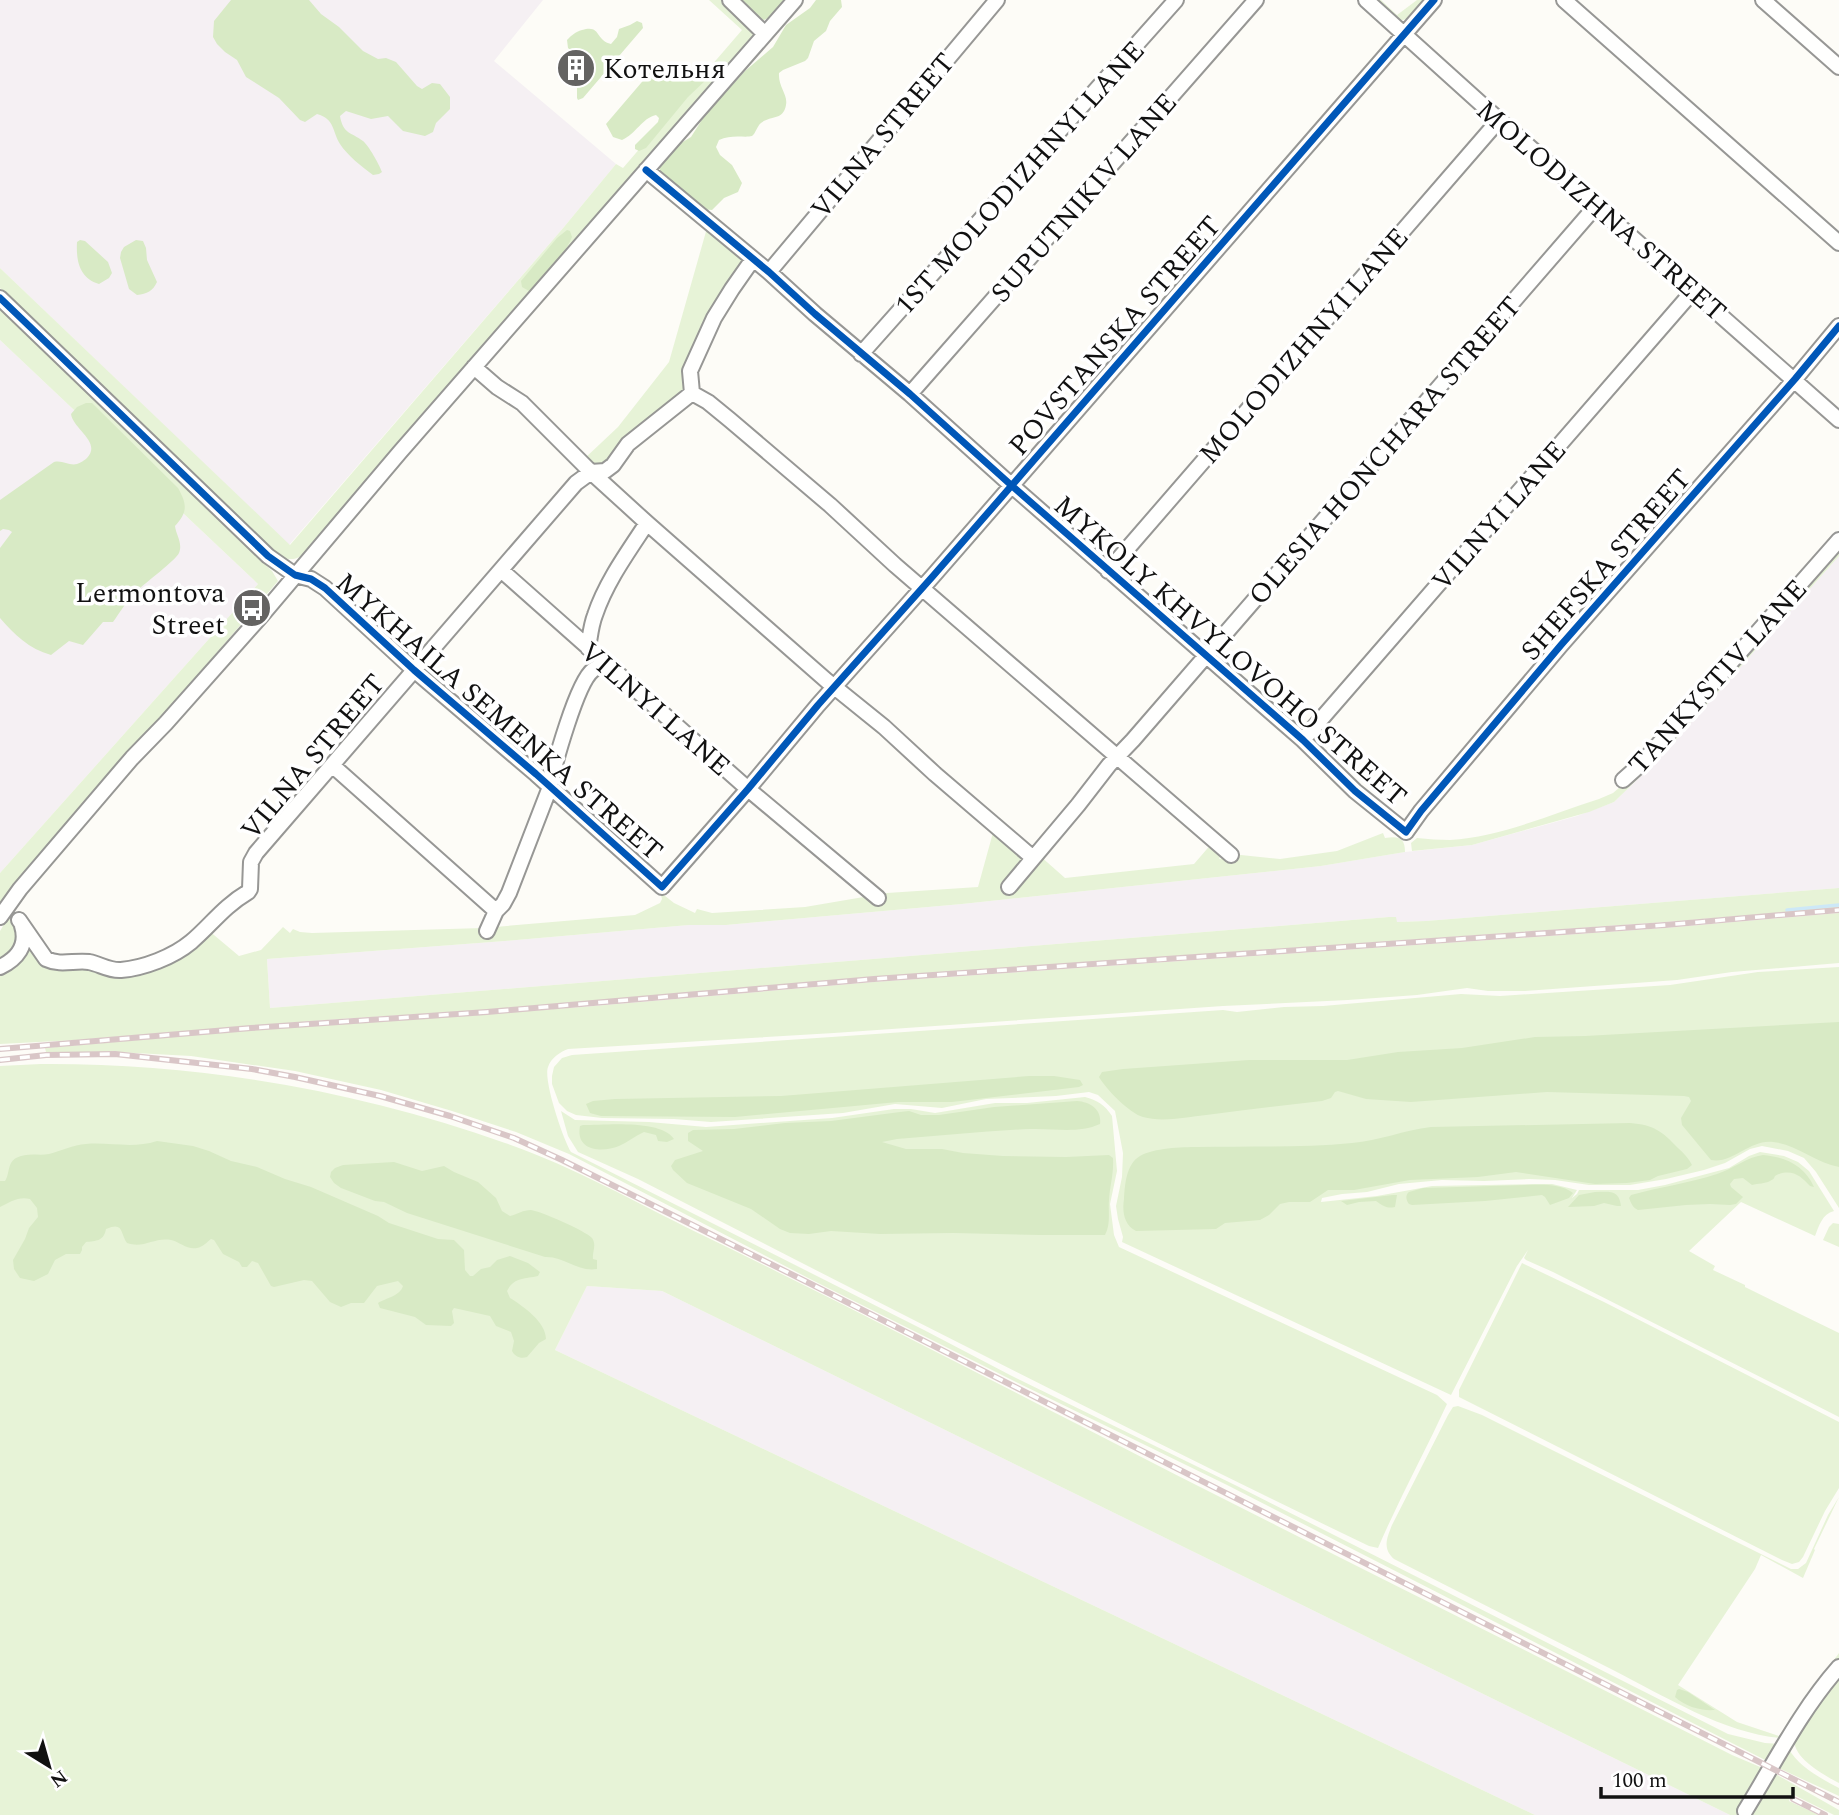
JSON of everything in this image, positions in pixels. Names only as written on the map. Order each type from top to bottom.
[{"type":"street","points":[[730,0],[765,34]]},
{"type":"street","points":[[0,917],[8,904],[132,758],[262,615],[474,367],[795,0]]},
{"type":"street","name":"VILNA STREET","points":[[769,272],[997,0]]},
{"type":"street","name":"1ST MOLODIZHNYI LANE","points":[[861,354],[1176,0]]},
{"type":"street","name":"SUPUTNIKIV LANE","points":[[910,394],[1256,0]]},
{"type":"street","name":"MOLODIZHNA STREET","points":[[1366,0],[1839,420]]},
{"type":"street","name":"POVSTANSKA STREET","points":[[662,887],[1434,0]]},
{"type":"street","points":[[1564,0],[1839,243]]},
{"type":"street","points":[[1763,0],[1839,67]]},
{"type":"street","name":"MOLODIZHNYI LANE","points":[[1108,570],[1499,120]]},
{"type":"street","name":"MYKOLY KHVYLOVOHO STREET","points":[[646,170],[910,394],[1303,740],[1355,791],[1406,832]]},
{"type":"street","name":"OLESIA HONCHARA STREET","points":[[1009,887],[1117,757],[1596,205]]},
{"type":"street","points":[[753,259],[714,318],[690,371],[692,393],[719,411],[810,488],[1231,855]]},
{"type":"street","name":"VILNYI LANE","points":[[1303,740],[1693,290]]},
{"type":"street","name":"MYKHAILA SEMENKA STREET","points":[[0,298],[268,556],[295,575],[311,579],[325,588],[414,670],[662,887]]},
{"type":"street","name":"SHEFSKA STREET","points":[[1406,832],[1561,645],[1839,326]]},
{"type":"street","points":[[474,367],[496,387],[522,403],[647,523],[1032,858]]},
{"type":"street","name":"VILNA STREET","points":[[8,904],[46,959],[59,964],[88,962],[120,970],[175,953],[189,944],[228,905],[248,892],[251,862],[256,853],[576,483],[591,472],[605,471],[613,465],[628,444],[692,393]]},
{"type":"street","points":[[588,648],[594,615],[606,589],[647,523]]},
{"type":"street","name":"TANKYSTIV LANE","points":[[1623,780],[1642,763],[1839,540]]},
{"type":"street","name":"VILNYI LANE","points":[[501,570],[748,789],[878,898]]},
{"type":"street","points":[[487,931],[496,911],[509,893],[550,787],[567,724],[584,680],[592,670],[608,665]]},
{"type":"street","points":[[332,765],[496,911]]},
{"type":"street","points":[[0,967],[20,952],[24,937],[19,920]]},
{"type":"street","points":[[1745,1811],[1793,1732],[1839,1667]]},
{"type":"shaded area","points":[[0,0],[543,0],[494,61],[616,164],[289,545],[0,268]]},
{"type":"shaded area","points":[[0,340],[258,584],[0,873]]},
{"type":"shaded area","points":[[1839,556],[1839,888],[1426,921],[1396,922],[1396,917],[1389,917],[270,1008],[267,959],[689,925],[726,925],[962,904],[1321,866],[1405,852],[1472,845],[1577,816],[1614,802],[1646,773]]},
{"type":"shaded area","points":[[587,1286],[662,1291],[1730,1815],[1535,1815],[555,1350]]},
{"type":"green space","points":[[231,0],[309,0],[363,51],[378,59],[386,58],[396,62],[417,86],[422,89],[432,83],[440,84],[450,97],[450,109],[436,123],[433,132],[425,136],[403,131],[388,116],[371,119],[346,111],[340,116],[345,129],[363,141],[376,160],[382,172],[373,175],[343,148],[327,119],[317,114],[305,122],[300,120],[279,98],[246,77],[237,60],[217,44],[213,37],[214,21]]},
{"type":"green space","points":[[709,0],[723,0],[754,31],[752,39],[331,525],[297,558],[286,558],[272,550],[0,288],[0,268],[290,545],[616,164],[623,168],[742,30]]},
{"type":"green space","points":[[740,0],[785,0],[772,16],[764,20]]},
{"type":"green space","points":[[816,0],[841,0],[842,7],[830,21],[826,31],[814,41],[808,58],[779,73],[786,97],[782,113],[761,123],[752,136],[719,140],[716,147],[720,155],[732,165],[742,183],[738,192],[724,198],[712,210],[702,209],[662,175],[660,164],[691,137],[705,115],[745,71],[773,47],[786,25],[810,8]]},
{"type":"green space","points":[[1374,0],[1381,0],[1397,15],[1417,0],[1428,0],[1410,18],[1399,21]]},
{"type":"green space","points":[[637,21],[642,23],[643,28],[583,98],[578,100],[577,88],[590,67],[568,48],[567,40],[577,32],[592,29],[611,44],[619,29]]},
{"type":"green space","points":[[662,63],[679,71],[697,68],[704,71],[708,78],[688,97],[646,148],[639,151],[635,149],[635,145],[658,122],[656,115],[647,119],[622,140],[613,137],[606,124],[653,69]]},
{"type":"green space","points":[[707,228],[739,255],[743,265],[687,390],[611,462],[595,467],[584,459],[618,427],[669,362]]},
{"type":"green space","points":[[567,230],[572,237],[554,266],[529,291],[522,287],[521,281]]},
{"type":"green space","points":[[136,240],[143,241],[147,260],[157,282],[149,292],[137,295],[129,289],[120,258],[124,247]]},
{"type":"green space","points":[[85,241],[108,262],[112,273],[99,284],[87,277],[80,268],[77,242]]},
{"type":"green space","points":[[0,307],[272,571],[278,581],[0,907],[0,873],[258,584],[0,340]]},
{"type":"green space","points":[[86,403],[92,403],[178,488],[185,508],[175,526],[180,549],[172,561],[134,594],[113,622],[103,622],[83,645],[69,641],[51,655],[22,640],[0,618],[0,548],[12,532],[3,529],[0,531],[0,500],[54,462],[74,464],[87,458],[91,446],[71,414]]},
{"type":"green space","points":[[1839,544],[1839,556],[1646,773],[1614,802],[1589,812],[1472,845],[1412,851],[1411,843],[1417,838],[1450,840],[1488,834],[1526,824],[1613,793],[1626,782]]},
{"type":"green space","points":[[994,829],[1039,855],[1065,878],[1194,864],[1213,842],[1222,853],[1219,859],[1241,855],[1280,859],[1337,851],[1383,833],[1385,838],[1402,840],[1405,852],[1321,866],[962,904],[726,925],[689,925],[267,959],[270,1008],[1389,917],[1396,917],[1397,922],[1426,921],[1839,888],[1839,908],[874,977],[487,1010],[0,1044],[0,931],[5,922],[11,919],[33,947],[76,965],[120,972],[208,930],[239,956],[261,950],[283,927],[290,933],[293,929],[312,933],[483,928],[635,915],[660,903],[660,892],[674,903],[695,913],[697,909],[712,913],[805,907],[887,893],[978,887]]},
{"type":"green space","points":[[1839,913],[1839,963],[1732,972],[1677,980],[1525,991],[1467,988],[1348,1000],[568,1049],[551,1061],[547,1074],[555,1110],[571,1152],[1728,1734],[1765,1743],[1782,1744],[1771,1763],[1227,1485],[814,1281],[569,1154],[516,1132],[381,1090],[295,1071],[191,1056],[46,1052],[45,1048],[874,982],[1665,928]]},
{"type":"green space","points":[[1839,967],[1839,1208],[1804,1158],[1788,1151],[1762,1146],[1704,1170],[1630,1185],[1589,1185],[1529,1179],[1442,1180],[1342,1194],[1322,1198],[1321,1202],[1432,1186],[1536,1184],[1552,1184],[1577,1190],[1572,1198],[1579,1190],[1638,1190],[1665,1185],[1729,1168],[1760,1152],[1784,1156],[1809,1171],[1834,1211],[1824,1218],[1815,1236],[1741,1202],[1689,1251],[1715,1266],[1713,1270],[1839,1333],[1839,1417],[1526,1260],[1524,1258],[1528,1250],[1517,1266],[1451,1395],[1122,1242],[1116,1206],[1122,1177],[1123,1153],[1115,1111],[1098,1095],[1089,1092],[986,1099],[942,1108],[895,1104],[843,1113],[711,1122],[576,1115],[559,1103],[552,1084],[554,1067],[562,1058],[572,1055],[1223,1010],[1237,1012],[1461,994],[1500,996],[1670,985],[1758,972]]},
{"type":"green space","points":[[1839,1022],[1839,1167],[1822,1162],[1790,1146],[1773,1142],[1757,1144],[1727,1158],[1711,1160],[1682,1125],[1681,1118],[1691,1101],[1684,1096],[1547,1092],[1411,1102],[1366,1099],[1338,1091],[1331,1098],[1322,1101],[1151,1119],[1131,1111],[1112,1094],[1099,1077],[1102,1072],[1123,1069],[1249,1060],[1347,1060],[1535,1037]]},
{"type":"green space","points":[[41,1064],[159,1068],[276,1083],[335,1094],[449,1124],[555,1162],[1732,1755],[1772,1772],[1839,1810],[1839,1815],[1792,1794],[1789,1801],[1819,1815],[1730,1815],[662,1291],[587,1286],[555,1350],[1535,1815],[0,1815],[0,1066]]},
{"type":"green space","points":[[1029,1076],[1080,1080],[1083,1085],[952,1102],[898,1102],[735,1117],[601,1116],[590,1113],[586,1104],[615,1099],[781,1096]]},
{"type":"green space","points":[[1085,1097],[1100,1104],[1112,1116],[1117,1171],[1110,1204],[1114,1235],[1119,1247],[1437,1395],[1447,1404],[1378,1548],[1185,1456],[638,1179],[578,1152],[568,1136],[561,1111],[575,1120],[706,1127],[832,1118],[894,1109],[935,1113],[995,1103],[1027,1103]]},
{"type":"green space","points":[[1077,1101],[1087,1103],[1097,1111],[1100,1124],[1074,1130],[1013,1130],[882,1142],[906,1149],[942,1149],[1003,1156],[1109,1155],[1113,1158],[1113,1169],[1109,1222],[1105,1235],[880,1234],[831,1231],[790,1233],[751,1209],[687,1183],[671,1166],[675,1160],[703,1151],[688,1141],[688,1133],[693,1130],[831,1121],[909,1111],[921,1115],[939,1115],[994,1107]]},
{"type":"green space","points":[[1630,1123],[1652,1127],[1662,1133],[1692,1165],[1650,1180],[1627,1183],[1595,1184],[1516,1172],[1478,1177],[1410,1180],[1354,1190],[1328,1190],[1310,1202],[1280,1204],[1260,1220],[1225,1223],[1216,1229],[1136,1231],[1126,1222],[1124,1213],[1129,1169],[1140,1156],[1160,1150],[1184,1147],[1352,1143],[1431,1127]]},
{"type":"green space","points":[[580,1126],[645,1126],[657,1128],[674,1139],[667,1142],[658,1141],[656,1135],[644,1132],[619,1146],[591,1148],[582,1141]]},
{"type":"green space","points":[[157,1141],[193,1146],[231,1161],[257,1167],[311,1187],[389,1223],[438,1239],[454,1240],[464,1250],[465,1270],[470,1276],[490,1267],[497,1260],[510,1256],[528,1263],[540,1272],[538,1276],[516,1281],[507,1291],[510,1298],[538,1321],[546,1339],[527,1357],[520,1358],[512,1351],[514,1341],[511,1332],[496,1326],[490,1316],[454,1308],[454,1323],[451,1326],[426,1325],[415,1317],[380,1308],[378,1303],[396,1294],[403,1286],[398,1281],[377,1286],[364,1303],[351,1303],[341,1307],[330,1302],[312,1281],[271,1286],[258,1263],[252,1261],[247,1267],[242,1267],[239,1262],[223,1254],[214,1240],[193,1248],[165,1240],[133,1244],[127,1243],[121,1229],[116,1226],[106,1229],[99,1240],[86,1242],[80,1254],[66,1254],[55,1260],[48,1274],[34,1281],[20,1278],[14,1269],[13,1260],[29,1228],[38,1217],[37,1208],[30,1199],[18,1199],[0,1207],[0,1181],[5,1181],[13,1160],[24,1155],[49,1154],[81,1145],[139,1145]]},
{"type":"green space","points":[[1763,1155],[1794,1164],[1805,1173],[1814,1187],[1789,1172],[1777,1175],[1768,1182],[1752,1185],[1743,1178],[1734,1179],[1731,1187],[1743,1197],[1736,1204],[1730,1205],[1686,1205],[1638,1210],[1633,1207],[1629,1198],[1631,1195],[1717,1174]]},
{"type":"green space","points":[[394,1162],[422,1171],[444,1166],[478,1182],[496,1198],[502,1211],[510,1216],[531,1210],[581,1231],[592,1238],[593,1259],[597,1260],[597,1269],[583,1268],[545,1257],[407,1213],[384,1202],[341,1188],[330,1177],[335,1168],[343,1165]]},
{"type":"green space","points":[[1556,1186],[1573,1193],[1569,1198],[1550,1205],[1542,1195],[1412,1205],[1406,1198],[1409,1192],[1423,1188]]},
{"type":"green space","points":[[1595,1192],[1616,1194],[1621,1206],[1604,1203],[1568,1207],[1579,1195]]},
{"type":"green space","points":[[1397,1195],[1395,1207],[1384,1206],[1376,1201],[1347,1205],[1341,1201]]},
{"type":"green space","points":[[1833,1223],[1839,1224],[1839,1247],[1823,1240]]},
{"type":"green space","points":[[1522,1263],[1839,1422],[1839,1488],[1799,1562],[1792,1564],[1782,1560],[1459,1397],[1459,1390]]},
{"type":"green space","points":[[1458,1406],[1482,1415],[1791,1569],[1798,1569],[1806,1563],[1839,1497],[1803,1578],[1761,1555],[1755,1569],[1678,1685],[1737,1722],[1779,1736],[1839,1653],[1839,1664],[1780,1738],[1737,1729],[1695,1712],[1390,1555],[1387,1539],[1392,1525],[1448,1415],[1453,1407]]},
{"type":"green space","points":[[1839,1672],[1839,1783],[1804,1759],[1798,1753],[1794,1739]]},
{"type":"green space","points":[[1679,1689],[1715,1710],[1689,1706],[1675,1697]]},
{"type":"green space","points":[[1788,1748],[1804,1766],[1839,1788],[1839,1796],[1774,1766]]},
{"type":"waterway","points":[[1787,910],[1839,905]]},
{"type":"railway","points":[[0,1049],[874,979],[1665,925],[1839,910]]},
{"type":"railway","points":[[0,1060],[46,1055],[115,1054],[252,1069],[380,1096],[514,1138],[809,1283],[1839,1802]]},
{"type":"railway","points":[[1793,1799],[1825,1815]]},
{"type":"cycle path","points":[[0,298],[268,556],[295,575],[311,579],[325,588],[414,670],[662,887],[1434,0]]},
{"type":"cycle path","points":[[646,170],[910,394],[1303,740],[1355,791],[1406,832],[1561,645],[1839,326]]},
{"type":"place","name":"Котельня","points":[[576,68]]},
{"type":"place","name":"Lermontova Street","points":[[252,608]]}]
